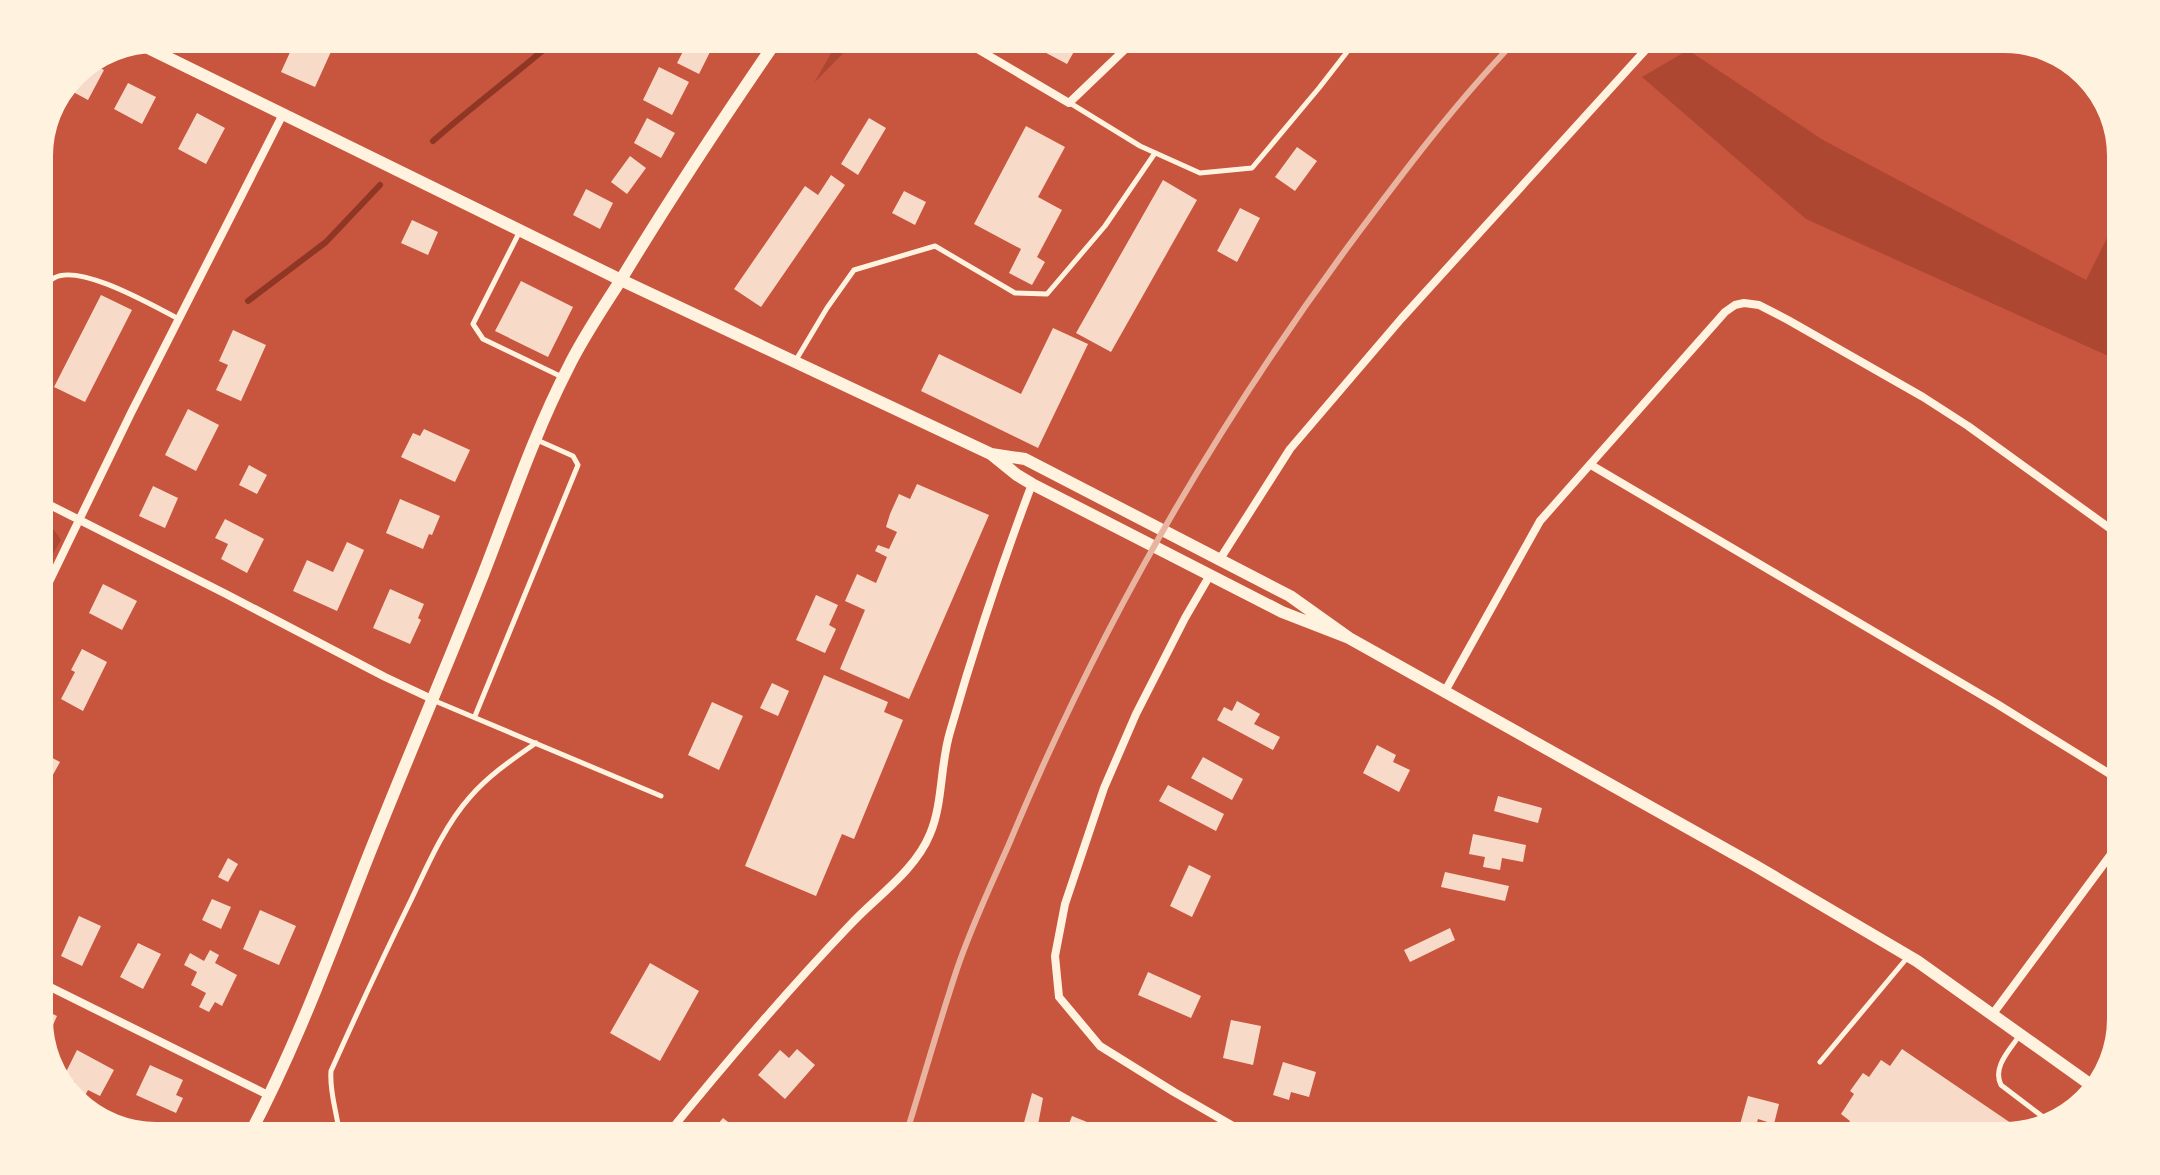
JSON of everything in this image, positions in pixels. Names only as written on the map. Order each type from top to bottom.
[{"type":"street","points":[[253,1127],[270,1096],[434,700],[563,378],[595,319],[689,169],[771,48]]},
{"type":"street","points":[[976,48],[1069,103],[1126,48]]},
{"type":"street","points":[[1220,559],[1290,449],[1401,319],[1647,48]]},
{"type":"street","points":[[150,49],[621,280],[991,454],[1032,484],[1282,612],[1349,638]]},
{"type":"street","points":[[48,584],[283,114]]},
{"type":"street","points":[[1444,693],[1540,521],[1725,312],[1735,305],[1759,305],[1923,397],[2112,530]]},
{"type":"street","points":[[991,454],[1025,459],[1290,596],[1349,638],[1909,956],[2090,1084]]},
{"type":"street","points":[[1591,465],[2112,775]]},
{"type":"street","points":[[674,1127],[774,1008],[850,924],[907,869],[931,834],[953,722],[1001,566],[1032,484]]},
{"type":"street","points":[[48,504],[434,700]]},
{"type":"street","points":[[1210,575],[1136,714],[1104,788],[1065,904],[1055,956],[1059,997],[1100,1046],[1235,1127]]},
{"type":"street","points":[[1992,1015],[2112,853]]},
{"type":"street","points":[[48,986],[270,1096]]},
{"type":"lane","points":[[1069,103],[1155,153],[1200,173],[1252,168],[1350,48]]},
{"type":"lane","points":[[795,361],[854,270],[935,246],[1015,293],[1047,294],[1105,226],[1155,153]]},
{"type":"lane","points":[[520,231],[473,324],[483,339],[563,378]]},
{"type":"lane","points":[[48,283],[57,276],[80,274],[179,319]]},
{"type":"lane","points":[[475,716],[578,465],[573,456],[536,440]]},
{"type":"lane","points":[[434,700],[661,796]]},
{"type":"lane","points":[[339,1127],[330,1085],[331,1071],[426,869],[469,797],[492,774],[536,743]]},
{"type":"lane","points":[[1820,1062],[1909,956]]},
{"type":"lane","points":[[2020,1035],[1997,1069],[1997,1078],[2001,1085],[2045,1119]]},
{"type":"shaded area","points":[[834,48],[848,48],[814,83]]},
{"type":"shaded area","points":[[1688,50],[1823,140],[2086,280],[2112,228],[2112,358],[1806,219],[1642,77]]},
{"type":"shaded area","points":[[48,527],[61,540],[48,562]]},
{"type":"building","points":[[292,48],[333,48],[315,87],[281,72]]},
{"type":"building","points":[[685,48],[712,48],[699,74],[677,63]]},
{"type":"building","points":[[1037,48],[1076,48],[1067,64]]},
{"type":"building","points":[[96,66],[104,70],[88,100],[70,90]]},
{"type":"building","points":[[659,67],[689,82],[672,115],[643,100]]},
{"type":"building","points":[[128,83],[156,97],[142,124],[114,109]]},
{"type":"building","points":[[197,113],[225,128],[206,164],[178,149]]},
{"type":"building","points":[[647,118],[675,133],[661,158],[634,143]]},
{"type":"building","points":[[869,118],[886,128],[858,175],[841,164]]},
{"type":"building","points":[[1026,126],[1065,147],[1038,197],[1062,210],[1037,257],[1045,262],[1032,285],[1009,273],[1021,249],[974,224]]},
{"type":"building","points":[[1297,147],[1317,161],[1295,191],[1275,177]]},
{"type":"building","points":[[630,156],[646,168],[627,194],[611,182]]},
{"type":"building","points":[[831,175],[845,185],[761,307],[734,289],[805,186],[818,195]]},
{"type":"building","points":[[1163,180],[1197,200],[1111,352],[1076,333]]},
{"type":"building","points":[[586,189],[613,203],[600,229],[573,215]]},
{"type":"building","points":[[904,191],[926,202],[915,225],[892,213]]},
{"type":"building","points":[[1240,208],[1260,218],[1237,262],[1217,251]]},
{"type":"building","points":[[412,220],[438,232],[428,255],[401,243]]},
{"type":"building","points":[[521,281],[573,307],[548,357],[495,331]]},
{"type":"building","points":[[101,295],[132,310],[85,402],[54,387]]},
{"type":"building","points":[[1053,328],[1088,344],[1038,448],[921,391],[939,354],[1021,394]]},
{"type":"building","points":[[233,330],[266,345],[241,401],[216,390],[228,365],[219,361]]},
{"type":"building","points":[[188,409],[219,425],[196,471],[165,455]]},
{"type":"building","points":[[424,429],[470,450],[455,482],[401,457],[413,433],[420,436]]},
{"type":"building","points":[[249,465],[267,475],[257,494],[239,485]]},
{"type":"building","points":[[917,484],[989,515],[909,699],[840,669],[865,610],[845,601],[857,574],[876,583],[887,557],[875,551],[878,545],[889,549],[897,532],[886,527],[890,514],[899,494],[910,499]]},
{"type":"building","points":[[153,486],[178,498],[165,528],[139,516]]},
{"type":"building","points":[[400,499],[440,516],[423,549],[386,533]]},
{"type":"building","points":[[225,519],[264,539],[247,573],[221,559],[228,544],[215,538]]},
{"type":"building","points":[[347,542],[364,550],[337,611],[293,591],[307,560],[333,572]]},
{"type":"building","points":[[103,584],[137,601],[122,630],[89,613]]},
{"type":"building","points":[[390,589],[424,604],[418,618],[421,620],[410,644],[373,628]]},
{"type":"building","points":[[816,595],[838,605],[829,625],[836,629],[825,653],[796,640]]},
{"type":"building","points":[[82,649],[107,662],[83,711],[61,699],[75,672],[71,670]]},
{"type":"building","points":[[824,675],[888,702],[884,712],[903,720],[854,839],[842,834],[816,896],[745,866]]},
{"type":"building","points":[[772,683],[789,691],[778,716],[760,708]]},
{"type":"building","points":[[1237,701],[1260,714],[1254,724],[1280,737],[1273,750],[1217,720],[1224,707],[1232,711]]},
{"type":"building","points":[[712,702],[743,716],[719,770],[688,755]]},
{"type":"building","points":[[1377,745],[1396,755],[1393,762],[1410,770],[1399,792],[1363,773]]},
{"type":"building","points":[[48,756],[60,762],[48,784]]},
{"type":"building","points":[[1203,757],[1243,779],[1232,800],[1191,778]]},
{"type":"building","points":[[1168,785],[1224,814],[1216,831],[1159,801]]},
{"type":"building","points":[[1498,796],[1542,808],[1538,823],[1494,811]]},
{"type":"building","points":[[1473,834],[1526,845],[1523,862],[1502,858],[1500,870],[1483,867],[1485,857],[1469,854]]},
{"type":"building","points":[[228,858],[238,864],[228,882],[218,877]]},
{"type":"building","points":[[1189,865],[1211,876],[1192,917],[1170,906]]},
{"type":"building","points":[[1445,872],[1509,886],[1505,901],[1441,887]]},
{"type":"building","points":[[212,899],[231,907],[221,929],[202,920]]},
{"type":"building","points":[[260,910],[296,926],[279,965],[243,949]]},
{"type":"building","points":[[79,916],[101,926],[82,966],[61,956]]},
{"type":"building","points":[[1450,928],[1455,940],[1410,962],[1404,950]]},
{"type":"building","points":[[138,943],[161,954],[143,989],[120,977]]},
{"type":"building","points":[[210,950],[219,955],[215,963],[237,975],[222,1006],[215,1002],[209,1012],[199,1007],[206,993],[191,985],[197,972],[184,965],[190,953],[204,961]]},
{"type":"building","points":[[650,963],[699,991],[660,1061],[610,1033]]},
{"type":"building","points":[[1148,972],[1201,996],[1191,1018],[1138,995]]},
{"type":"building","points":[[48,1012],[57,1016],[49,1034]]},
{"type":"building","points":[[1231,1020],[1261,1026],[1253,1065],[1223,1058]]},
{"type":"building","points":[[797,1049],[815,1065],[785,1099],[758,1075],[780,1050],[789,1058]]},
{"type":"building","points":[[1902,1049],[2015,1126],[1846,1127],[1850,1121],[1841,1114],[1854,1094],[1850,1091],[1863,1073],[1869,1077],[1881,1060],[1890,1066]]},
{"type":"building","points":[[77,1050],[114,1070],[100,1096],[88,1090],[84,1098],[73,1087],[75,1082],[64,1076]]},
{"type":"building","points":[[1283,1062],[1316,1072],[1309,1097],[1291,1092],[1289,1100],[1273,1095]]},
{"type":"building","points":[[150,1065],[183,1080],[176,1095],[183,1098],[176,1113],[136,1095]]},
{"type":"building","points":[[1032,1093],[1043,1098],[1038,1127],[1023,1127]]},
{"type":"building","points":[[1748,1096],[1779,1104],[1774,1124],[1758,1119],[1756,1127],[1739,1127]]},
{"type":"building","points":[[1072,1116],[1087,1122],[1085,1127],[1068,1127]]},
{"type":"building","points":[[723,1118],[734,1127],[715,1127]]},
{"type":"waterway","points":[[433,141],[545,48]]},
{"type":"waterway","points":[[248,301],[326,242],[380,185]]},
{"type":"railway","points":[[908,1127],[950,990],[975,922],[1080,687],[1160,536],[1203,462],[1297,318],[1410,165],[1509,48]]}]
